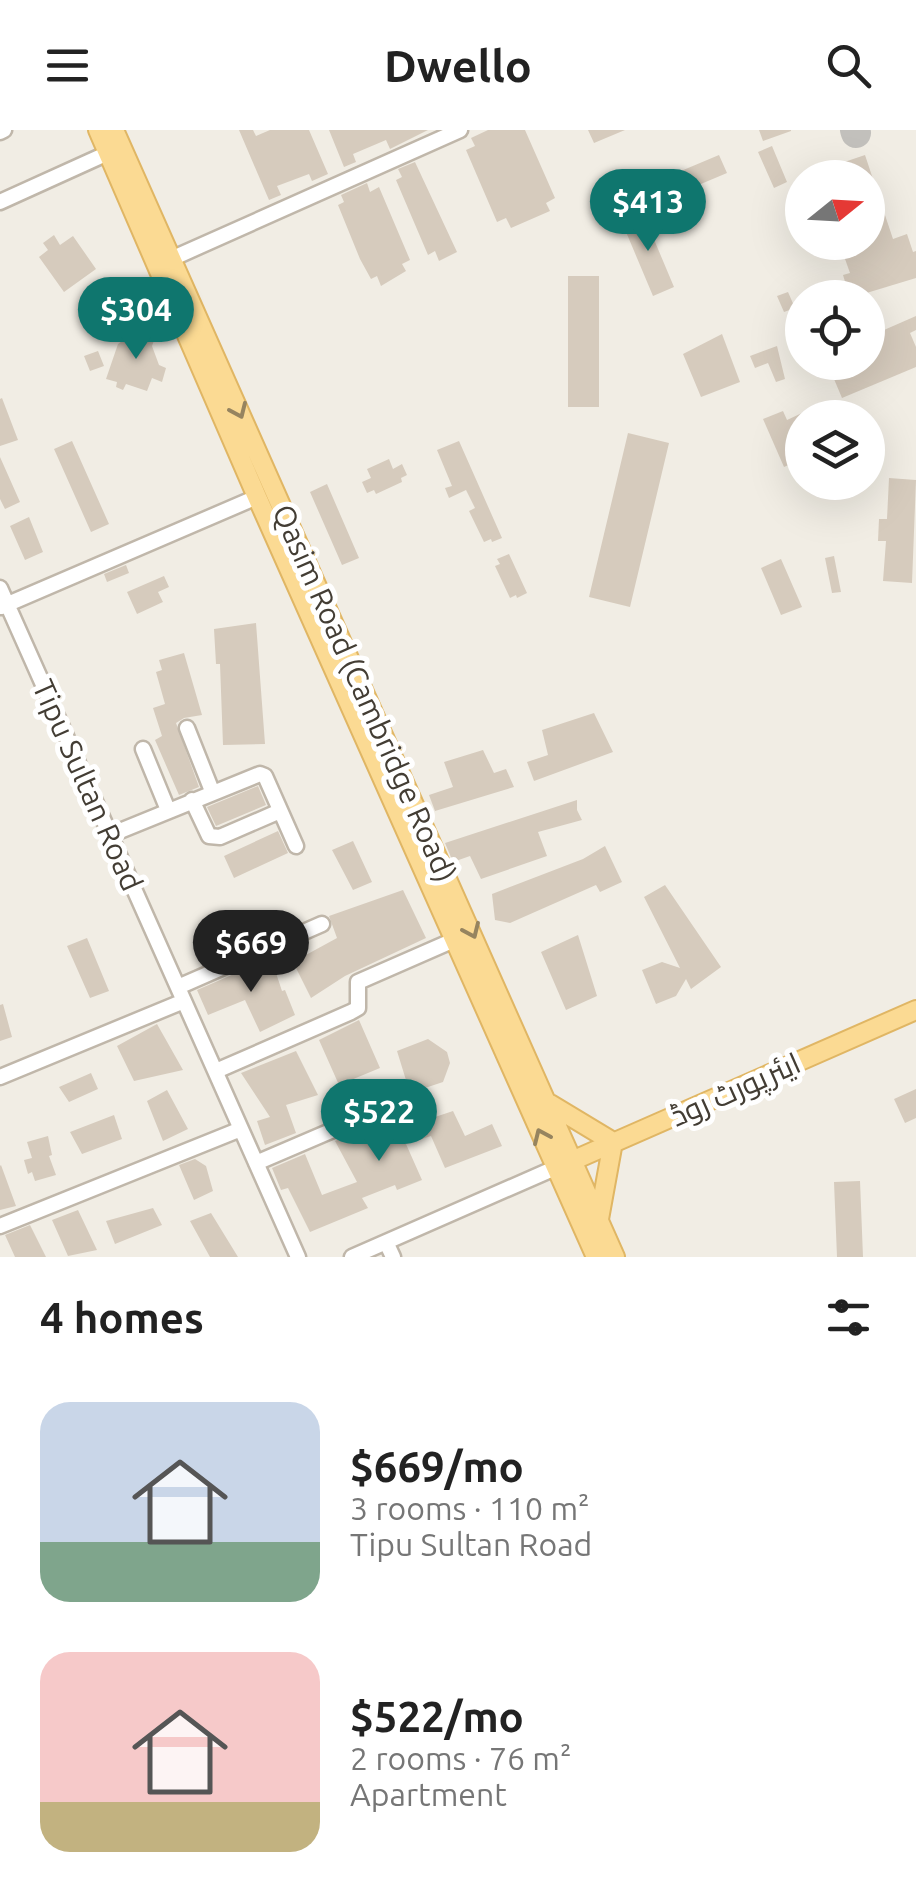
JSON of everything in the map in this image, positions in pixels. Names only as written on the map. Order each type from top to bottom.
[{"type":"main road","name":"Qasim Road (Cambridge Road)","points":[[98,130],[596,1257]]},
{"type":"main road","name":"Qasim Road (Cambridge Road)","points":[[114,130],[615,1257]]},
{"type":"main road","name":"ایئرپورٹ روڈ","points":[[555,1168],[916,1010]]},
{"type":"main road","points":[[550,1104],[613,1142],[598,1220]]},
{"type":"street","points":[[172,258],[460,130]]},
{"type":"street","points":[[0,202],[108,152]]},
{"type":"street","points":[[4,606],[257,497]]},
{"type":"street","name":"Tipu Sultan Road","points":[[0,588],[4,606],[298,1257]]},
{"type":"street","points":[[187,728],[212,791]]},
{"type":"street","points":[[143,749],[168,810]]},
{"type":"street","points":[[110,835],[260,774],[265,776],[296,846]]},
{"type":"street","points":[[192,800],[209,836],[220,837],[280,812]]},
{"type":"street","points":[[0,1076],[181,994],[322,924]]},
{"type":"street","points":[[216,1072],[351,1012],[358,1008],[358,982],[454,940]]},
{"type":"street","points":[[256,1163],[390,1106]]},
{"type":"street","points":[[0,1226],[242,1129]]},
{"type":"street","points":[[352,1257],[390,1250],[555,1168]]},
{"type":"building","points":[[239,130],[253,130],[256,136],[270,130],[309,130],[328,174],[312,181],[309,174],[277,186],[281,195],[269,200]]},
{"type":"building","points":[[329,130],[428,130],[390,149],[386,140],[353,154],[356,162],[344,167]]},
{"type":"building","points":[[488,130],[525,130],[555,198],[546,203],[550,211],[511,228],[506,218],[497,222],[466,150],[475,146],[471,138]]},
{"type":"building","points":[[588,130],[625,130],[594,143]]},
{"type":"building","points":[[759,130],[791,130],[791,131],[763,141]]},
{"type":"building","points":[[772,146],[785,183],[774,188],[758,152]]},
{"type":"building","points":[[719,155],[727,173],[639,210],[631,192]]},
{"type":"building","points":[[415,162],[457,252],[439,261],[435,251],[428,255],[396,180],[402,177],[398,169]]},
{"type":"building","points":[[367,183],[370,192],[379,187],[410,260],[402,264],[406,271],[381,286],[377,276],[371,279],[360,259],[338,205],[344,202],[341,195]]},
{"type":"building","points":[[642,211],[674,287],[653,296],[621,220]]},
{"type":"building","points":[[885,215],[893,239],[907,234],[913,252],[916,251],[916,278],[885,287],[885,280],[845,280],[843,275],[850,273],[845,260],[885,260]]},
{"type":"building","points":[[54,235],[60,245],[73,236],[96,269],[64,292],[39,257],[48,250],[43,243]]},
{"type":"building","points":[[568,276],[599,276],[599,407],[568,407]]},
{"type":"building","points":[[785,293],[785,312],[784,312],[777,296]]},
{"type":"building","points":[[916,316],[916,330],[910,333],[916,347],[916,367],[885,380],[885,330]]},
{"type":"building","points":[[137,327],[156,335],[152,346],[159,365],[166,368],[162,382],[152,378],[147,391],[126,384],[123,390],[116,387],[117,382],[106,379],[118,344],[125,339],[130,341]]},
{"type":"building","points":[[722,334],[740,382],[701,397],[683,354]]},
{"type":"building","points":[[777,346],[785,379],[776,382],[768,363],[755,368],[750,356]]},
{"type":"building","points":[[98,351],[104,366],[90,371],[84,356]]},
{"type":"building","points":[[834,380],[885,380],[842,398]]},
{"type":"building","points":[[0,399],[18,440],[0,446]]},
{"type":"building","points":[[783,411],[785,416],[784,467],[763,419]]},
{"type":"building","points":[[628,433],[669,443],[630,607],[589,597]]},
{"type":"building","points":[[72,441],[109,524],[91,532],[54,449]]},
{"type":"building","points":[[459,441],[502,538],[492,542],[484,542],[469,511],[475,508],[466,490],[449,498],[445,488],[452,486],[437,450]]},
{"type":"building","points":[[0,457],[20,502],[5,509],[0,499]]},
{"type":"building","points":[[389,459],[393,469],[402,464],[407,475],[401,478],[402,482],[376,494],[374,490],[367,493],[362,482],[371,478],[367,469]]},
{"type":"building","points":[[889,478],[916,480],[912,583],[883,581],[886,541],[878,541],[879,519],[887,519]]},
{"type":"building","points":[[327,484],[359,558],[342,565],[310,492]]},
{"type":"building","points":[[29,517],[43,552],[25,560],[10,526]]},
{"type":"building","points":[[509,554],[527,593],[517,598],[510,598],[495,566],[500,564],[497,559]]},
{"type":"building","points":[[834,556],[841,592],[832,593],[825,558]]},
{"type":"building","points":[[781,559],[802,607],[781,615],[761,568]]},
{"type":"building","points":[[126,565],[129,573],[107,582],[104,574]]},
{"type":"building","points":[[164,576],[169,587],[158,592],[163,602],[137,614],[127,592]]},
{"type":"building","points":[[256,623],[265,744],[223,745],[220,664],[216,664],[214,629]]},
{"type":"building","points":[[184,653],[202,715],[176,723],[199,787],[179,795],[155,740],[162,736],[153,708],[165,704],[156,672],[162,670],[159,660]]},
{"type":"building","points":[[594,713],[613,752],[534,781],[527,762],[548,755],[542,730]]},
{"type":"building","points":[[483,750],[494,773],[506,769],[514,787],[435,811],[429,795],[453,787],[444,762]]},
{"type":"building","points":[[258,786],[266,805],[216,826],[207,807]]},
{"type":"building","points":[[577,800],[582,820],[538,832],[547,856],[481,879],[470,856],[453,862],[445,843]]},
{"type":"building","points":[[278,831],[288,853],[234,878],[224,856]]},
{"type":"building","points":[[353,841],[372,882],[353,890],[332,850]]},
{"type":"building","points":[[605,846],[622,882],[600,892],[596,885],[510,923],[495,920],[492,894],[583,859]]},
{"type":"building","points":[[665,885],[721,967],[691,989],[686,979],[676,996],[656,1004],[642,970],[662,962],[680,968],[644,897]]},
{"type":"building","points":[[403,890],[426,938],[345,976],[311,998],[293,962],[337,938],[329,916]]},
{"type":"building","points":[[578,935],[597,996],[566,1010],[541,952]]},
{"type":"building","points":[[87,938],[109,991],[90,998],[67,946]]},
{"type":"building","points":[[271,958],[295,1015],[260,1032],[245,1000],[208,1015],[197,990]]},
{"type":"building","points":[[3,1004],[12,1037],[0,1041],[0,1005]]},
{"type":"building","points":[[359,1020],[380,1068],[339,1085],[319,1040]]},
{"type":"building","points":[[157,1024],[183,1070],[134,1081],[117,1046]]},
{"type":"building","points":[[428,1039],[447,1052],[450,1063],[443,1082],[410,1093],[397,1051]]},
{"type":"building","points":[[296,1051],[318,1095],[286,1105],[296,1133],[265,1145],[257,1121],[270,1117],[241,1073]]},
{"type":"building","points":[[91,1073],[98,1089],[69,1102],[59,1087]]},
{"type":"building","points":[[916,1089],[916,1118],[905,1123],[894,1099]]},
{"type":"building","points":[[167,1090],[188,1129],[163,1141],[147,1101]]},
{"type":"building","points":[[453,1111],[465,1136],[492,1124],[502,1146],[445,1168],[431,1136],[406,1144],[422,1180],[362,1198],[368,1208],[310,1232],[288,1188],[281,1190],[272,1168],[305,1154],[322,1195],[357,1182],[335,1141],[394,1115],[398,1122],[414,1117],[417,1123]]},
{"type":"building","points":[[114,1115],[122,1139],[82,1154],[70,1132]]},
{"type":"building","points":[[48,1136],[52,1155],[49,1156],[56,1175],[35,1181],[24,1160],[32,1158],[27,1142]]},
{"type":"building","points":[[195,1159],[206,1166],[213,1191],[194,1200],[179,1165]]},
{"type":"building","points":[[0,1166],[16,1206],[0,1210]]},
{"type":"building","points":[[860,1181],[863,1257],[837,1257],[834,1182]]},
{"type":"building","points":[[153,1208],[162,1225],[115,1244],[106,1221]]},
{"type":"building","points":[[78,1210],[97,1250],[68,1256],[52,1220]]},
{"type":"building","points":[[211,1213],[238,1257],[210,1257],[190,1221]]},
{"type":"building","points":[[30,1225],[46,1257],[15,1257],[5,1235]]}]
